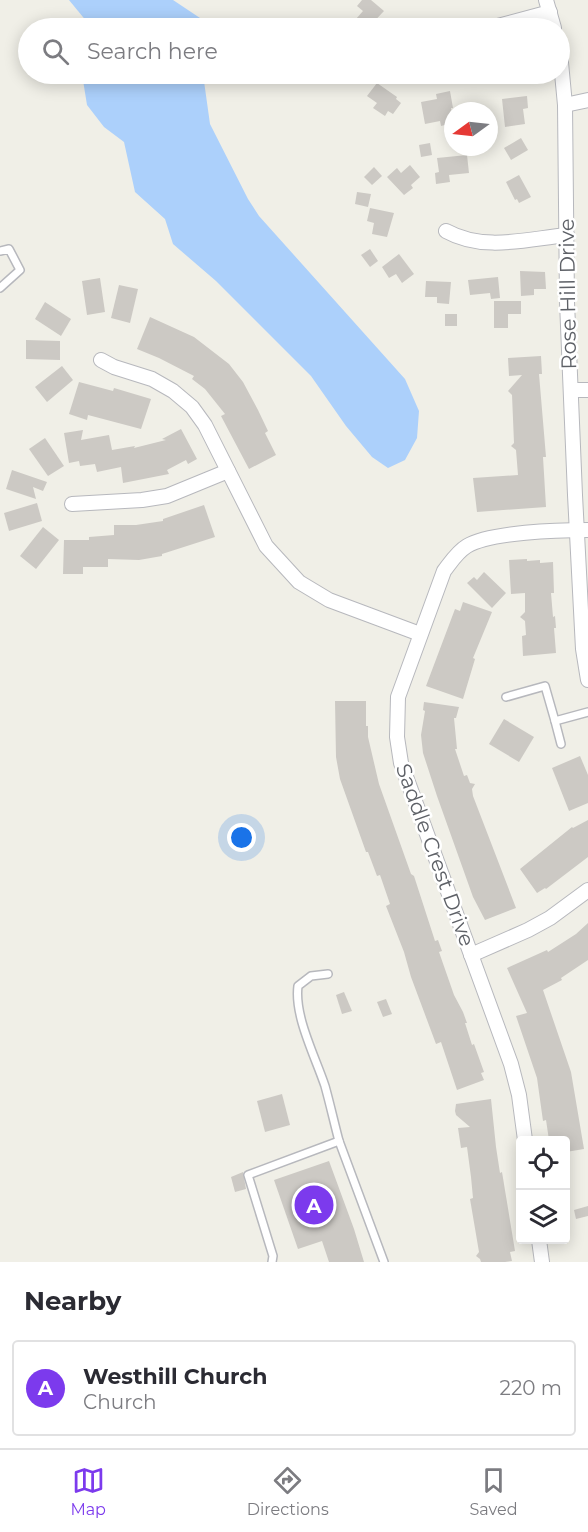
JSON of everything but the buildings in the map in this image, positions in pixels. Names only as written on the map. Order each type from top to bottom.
[{"type":"street","points":[[516,18],[548,6]]},
{"type":"street","name":"Rose Hill Drive","points":[[563,84],[571,390],[582,530],[583,649],[588,680]]},
{"type":"street","points":[[565,105],[588,100]]},
{"type":"street","points":[[446,231],[466,240],[488,244],[567,235]]},
{"type":"street","points":[[101,360],[114,367],[152,379],[173,391],[192,407],[205,426],[266,546],[299,582],[329,600],[420,634]]},
{"type":"street","points":[[571,390],[588,390]]},
{"type":"street","points":[[72,504],[142,501],[167,496],[228,471]]},
{"type":"street","name":"Saddle Crest Drive","points":[[524,1136],[519,1095],[511,1064],[401,763],[396,729],[398,697],[444,570],[456,555],[467,546],[492,537],[582,530]]},
{"type":"street","points":[[471,955],[550,918],[588,890]]},
{"type":"street","points":[[540,1244],[542,1262]]},
{"type":"lane","points":[[0,251],[9,249],[20,270],[0,288]]},
{"type":"lane","points":[[506,697],[546,686],[561,744]]},
{"type":"lane","points":[[555,721],[588,712]]},
{"type":"lane","points":[[328,974],[310,976],[298,986],[296,997],[325,1086],[339,1141],[384,1262]]},
{"type":"lane","points":[[272,1262],[273,1256],[248,1174],[339,1141]]},
{"type":"water","points":[[69,0],[173,0],[200,18],[84,18]]},
{"type":"water","points":[[84,84],[204,84],[210,124],[259,216],[405,379],[419,411],[417,438],[405,460],[388,468],[372,457],[346,426],[311,376],[216,281],[173,244],[165,219],[135,192],[124,142],[104,127],[87,105]]},
{"type":"place","name":"Westhill Church","points":[[314,1205]]}]
